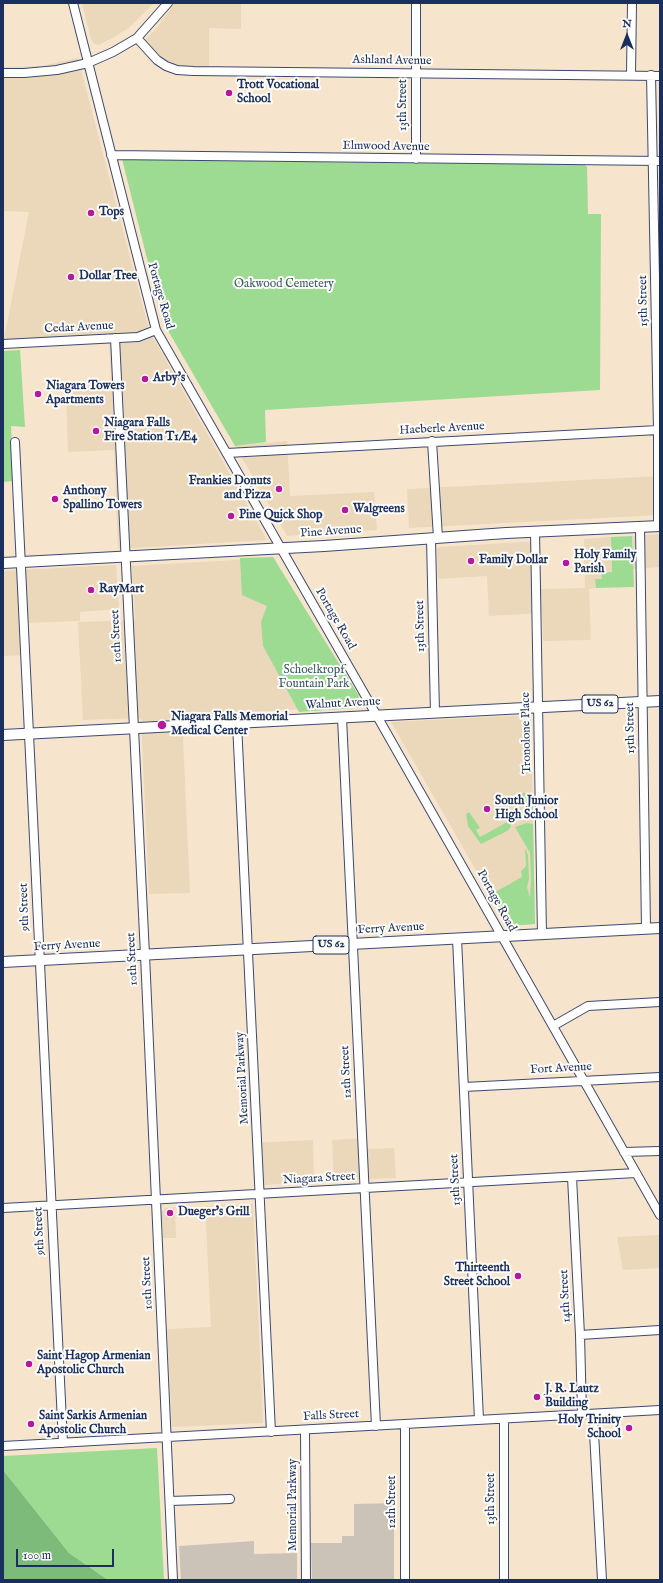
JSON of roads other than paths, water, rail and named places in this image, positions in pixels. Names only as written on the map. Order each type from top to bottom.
[{"type":"main road","name":"Pine Avenue","points":[[3,563],[659,526]]},
{"type":"main road","name":"Walnut Avenue","points":[[3,735],[660,701]]},
{"type":"main road","name":"Ferry Avenue","points":[[3,962],[660,928]]},
{"type":"street","name":"Portage Road","points":[[73,3],[156,330],[660,1214]]},
{"type":"street","points":[[3,73],[57,70],[88,63],[113,52],[137,38],[168,3]]},
{"type":"street","name":"13th Street","points":[[416,3],[416,159]]},
{"type":"street","points":[[631,75],[632,3]]},
{"type":"street","name":"Ashland Avenue","points":[[137,38],[157,60],[177,70],[660,76]]},
{"type":"street","name":"15th Street","points":[[651,75],[657,161],[659,526]]},
{"type":"street","name":"Elmwood Avenue","points":[[111,155],[657,161]]},
{"type":"street","name":"Cedar Avenue","points":[[3,344],[138,337],[156,330]]},
{"type":"street","name":"10th Street","points":[[115,338],[173,1580]]},
{"type":"street","name":"Haeberle Avenue","points":[[227,453],[658,430]]},
{"type":"street","name":"13th Street","points":[[432,441],[435,713]]},
{"type":"street","name":"9th Street","points":[[15,442],[30,734],[62,1443]]},
{"type":"street","name":"15th Street","points":[[640,527],[646,928]]},
{"type":"street","name":"Tronolone Place","points":[[535,532],[542,934]]},
{"type":"street","name":"12th Street","points":[[342,718],[376,1426]]},
{"type":"street","name":"Memorial Parkway","points":[[237,723],[261,1194],[271,1432]]},
{"type":"street","name":"13th Street","points":[[457,938],[479,1420]]},
{"type":"street","points":[[553,1026],[588,1006],[660,1002]]},
{"type":"street","name":"Fort Avenue","points":[[464,1088],[584,1080],[660,1077]]},
{"type":"street","points":[[624,1152],[660,1151]]},
{"type":"street","name":"Niagara Street","points":[[3,1208],[636,1173]]},
{"type":"street","name":"14th Street","points":[[572,1177],[580,1335],[582,1414]]},
{"type":"street","points":[[580,1335],[660,1330]]},
{"type":"street","name":"Falls Street","points":[[3,1446],[660,1410]]},
{"type":"street","points":[[593,1414],[602,1580]]},
{"type":"street","name":"13th Street","points":[[504,1419],[504,1580]]},
{"type":"street","name":"12th Street","points":[[405,1424],[405,1580]]},
{"type":"street","name":"Memorial Parkway","points":[[305,1430],[306,1580]]},
{"type":"street","points":[[170,1501],[230,1499]]},
{"type":"place","name":"Trott Vocational School","points":[[229,93]]},
{"type":"place","name":"Tops","points":[[91,213]]},
{"type":"place","name":"Dollar Tree","points":[[71,277]]},
{"type":"place","name":"Arby's","points":[[145,379]]},
{"type":"place","name":"Niagara Towers Apartments","points":[[38,394]]},
{"type":"place","name":"Niagara Falls Fire Station T1/E4","points":[[96,431]]},
{"type":"place","name":"Frankies Donuts and Pizza","points":[[279,489]]},
{"type":"place","name":"Anthony Spallino Towers","points":[[55,499]]},
{"type":"place","name":"Walgreens","points":[[345,510]]},
{"type":"place","name":"Pine Quick Shop","points":[[231,516]]},
{"type":"place","name":"Family Dollar","points":[[471,561]]},
{"type":"place","name":"Holy Family Parish","points":[[566,563]]},
{"type":"place","name":"RayMart","points":[[91,590]]},
{"type":"place","name":"Niagara Falls Memorial Medical Center","points":[[162,725]]},
{"type":"place","name":"South Junior High School","points":[[487,809]]},
{"type":"place","name":"Dueger's Grill","points":[[170,1213]]},
{"type":"place","name":"Thirteenth Street School","points":[[518,1276]]},
{"type":"place","name":"Saint Hagop Armenian Apostolic Church","points":[[29,1364]]},
{"type":"place","name":"J. R. Lautz Building","points":[[537,1397]]},
{"type":"place","name":"Saint Sarkis Armenian Apostolic Church","points":[[31,1424]]},
{"type":"place","name":"Holy Trinity School","points":[[629,1428]]},
{"type":"park label","name":"Oakwood Cemetery","points":[[284,285]]},
{"type":"park label","name":"Schoelkropf Fountain Park","points":[[314,678]]}]
